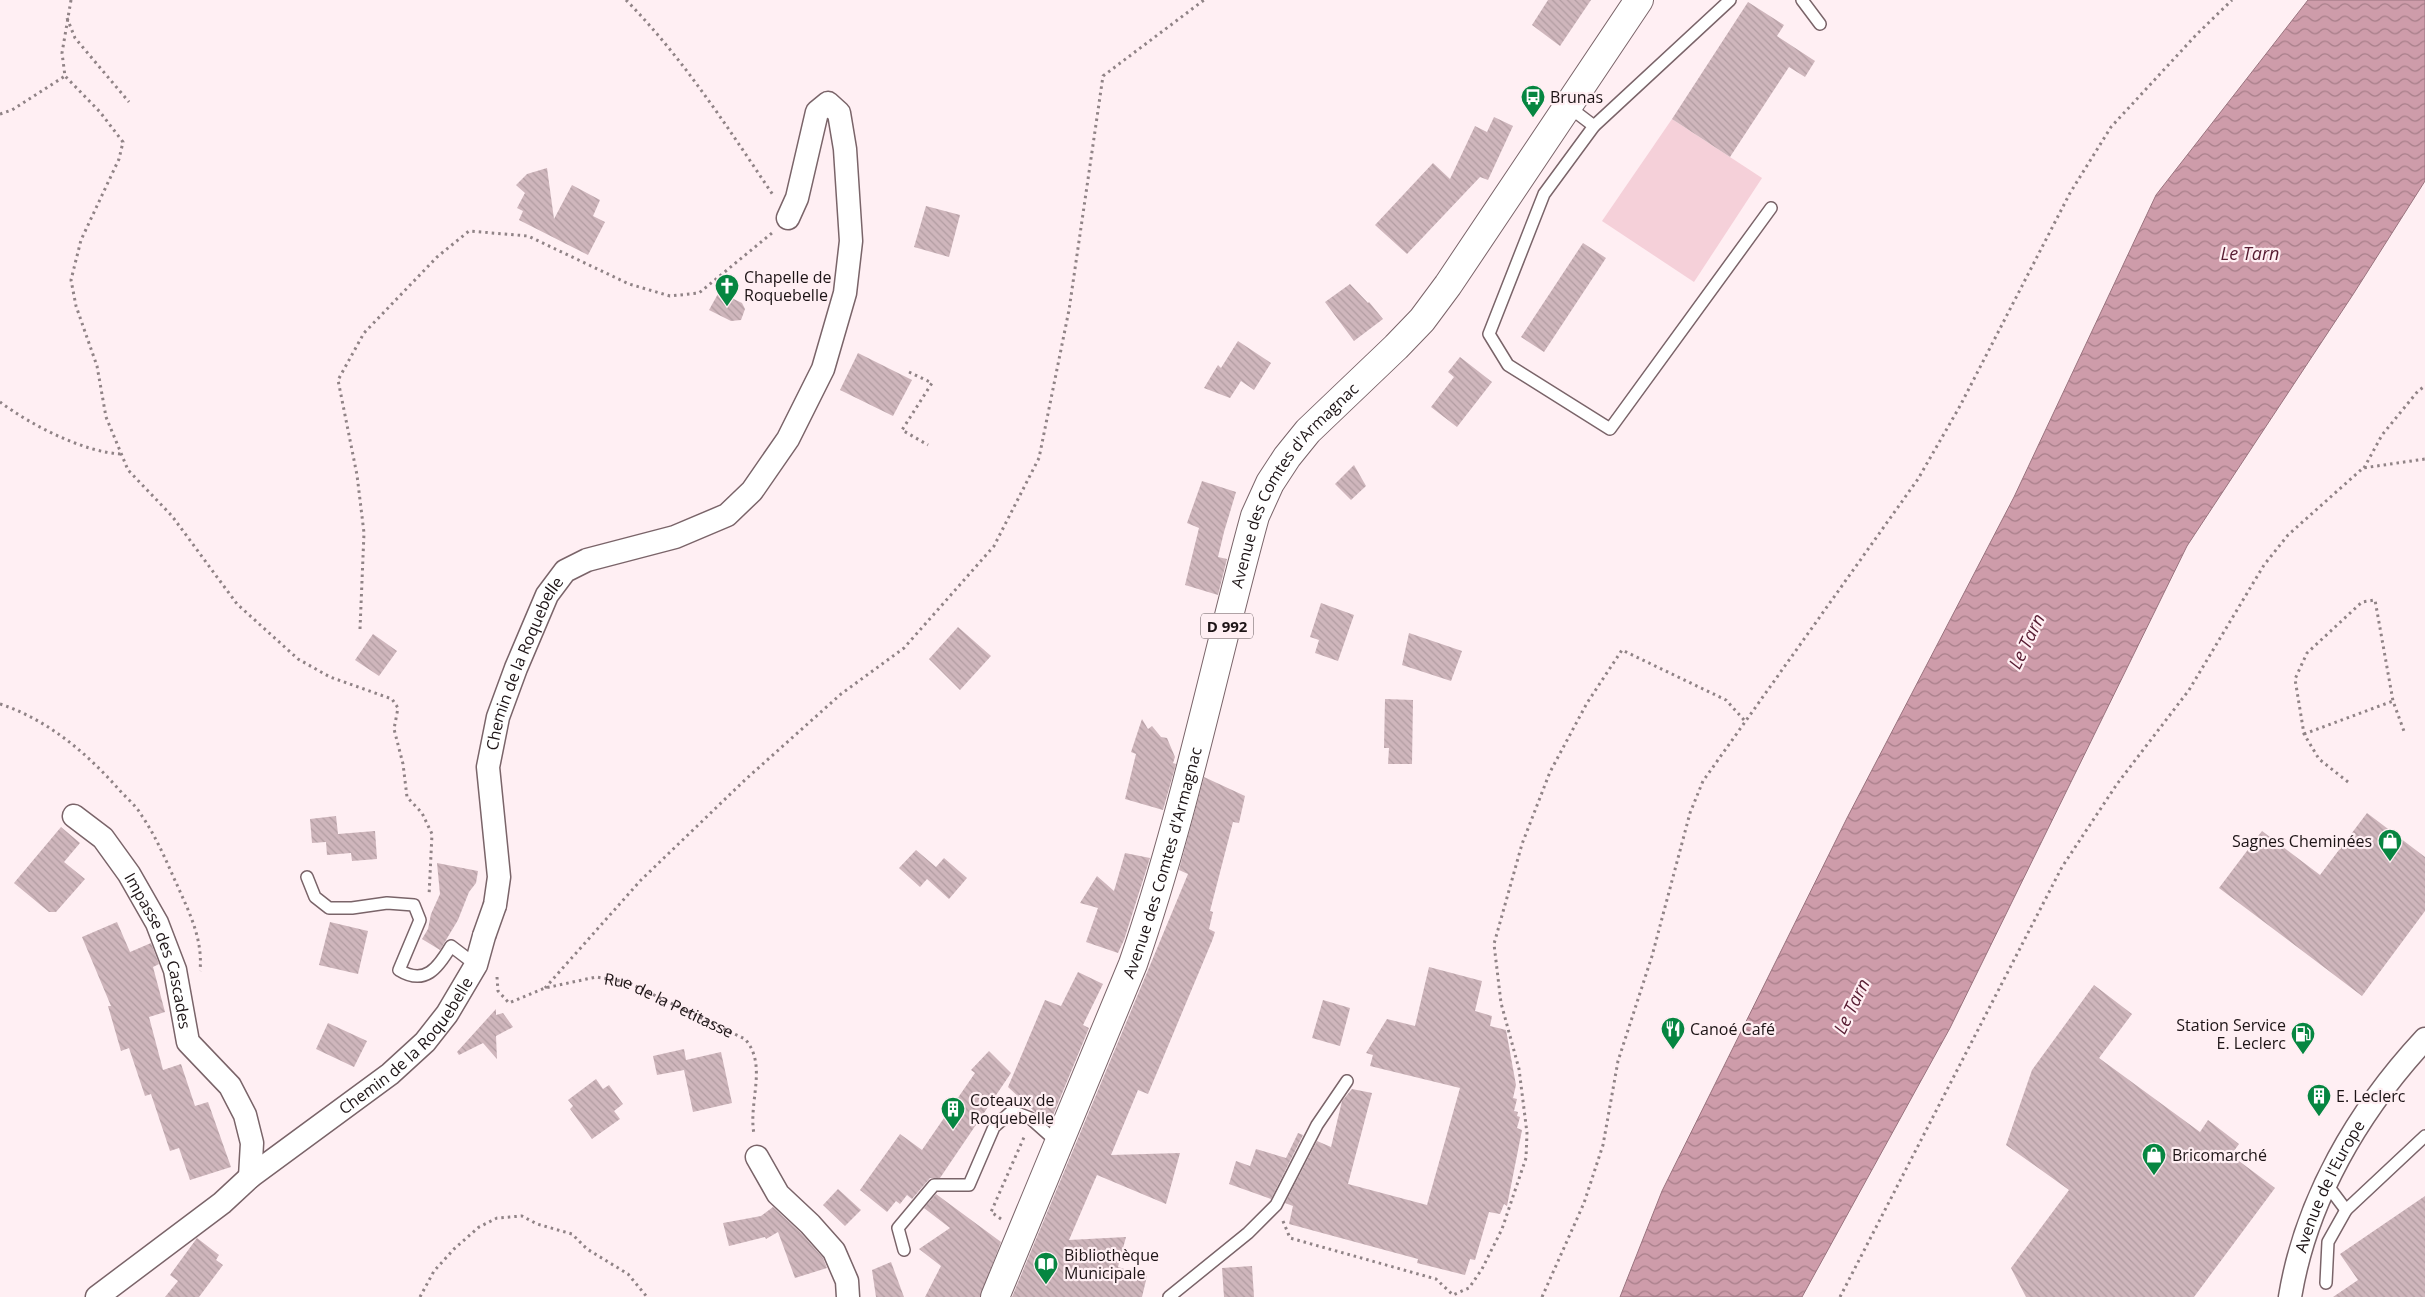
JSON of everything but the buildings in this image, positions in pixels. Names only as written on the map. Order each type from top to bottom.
[{"type":"main road","name":"Avenue des Comtes d'Armagnac","points":[[995,1297],[1133,964],[1146,928],[1197,750],[1255,516],[1270,483],[1287,457],[1308,431],[1422,320],[1477,244],[1639,0]]},
{"type":"street","name":"Chemin de la Roquebelle","points":[[97,1297],[222,1203],[250,1177],[390,1074],[425,1042],[486,967],[484,936],[495,905],[499,877],[488,766],[498,717],[516,668],[547,595],[565,571],[587,560],[675,537],[728,515],[752,491],[788,439],[823,369],[844,292],[851,241],[845,149],[839,114],[828,103],[817,112],[797,198],[788,218]]},
{"type":"street","name":"Impasse des Cascades","points":[[74,816],[103,838],[129,874],[157,923],[175,970],[188,1042],[230,1086],[246,1115],[252,1143],[250,1177]]},
{"type":"street","name":"Avenue de l'Europe","points":[[2290,1297],[2303,1241],[2312,1212],[2325,1182],[2370,1109],[2425,1040]]},
{"type":"street","points":[[758,1157],[778,1194],[810,1224],[834,1252],[847,1281],[848,1297]]},
{"type":"lane","points":[[1730,0],[1594,126],[1544,194],[1489,334],[1508,365],[1610,429],[1771,208]]},
{"type":"lane","points":[[1802,0],[1820,24]]},
{"type":"lane","points":[[1569,107],[1594,126]]},
{"type":"lane","points":[[307,877],[315,897],[329,908],[352,908],[387,903],[414,906],[420,920],[399,970],[410,977],[422,976],[439,967],[451,946],[486,967]]},
{"type":"lane","points":[[1169,1297],[1248,1233],[1276,1205],[1317,1126],[1347,1081]]},
{"type":"lane","points":[[904,1250],[898,1228],[934,1185],[969,1185],[994,1127],[1012,1111],[1030,1118],[1058,1144]]},
{"type":"lane","points":[[2326,1282],[2328,1242],[2346,1210],[2425,1136]]},
{"type":"lane","points":[[2325,1182],[2346,1210]]},
{"type":"path","points":[[71,0],[62,53],[65,76],[100,112],[123,142],[119,159],[80,240],[71,280],[76,306],[97,366],[106,417],[128,470],[172,516],[237,604],[298,659],[330,677],[392,699],[398,708],[394,729],[403,764],[407,797],[422,814],[432,834],[430,894],[420,920]]},
{"type":"path","points":[[360,629],[364,533],[357,475],[338,380],[364,333],[437,257],[469,231],[528,236],[629,284],[670,296],[684,295],[699,293],[770,236],[788,218],[727,127],[649,23],[626,0]]},
{"type":"path","points":[[545,988],[641,880],[746,779],[841,694],[904,648],[994,546],[1039,458],[1069,310],[1103,76],[1204,0]]},
{"type":"path","points":[[1542,1297],[1584,1203],[1603,1145],[1618,1061],[1652,956],[1690,813],[1703,781],[1918,479],[1960,406],[2070,192],[2111,128],[2196,35],[2232,0]]},
{"type":"path","points":[[67,18],[75,38],[129,102]]},
{"type":"path","points":[[0,114],[12,110],[65,76]]},
{"type":"path","points":[[909,372],[932,383],[902,430],[928,445]]},
{"type":"path","points":[[1840,1297],[2062,867],[2117,784],[2189,690],[2264,565],[2288,535],[2363,468],[2382,435],[2418,391],[2425,386]]},
{"type":"path","points":[[0,402],[17,414],[58,434],[103,453],[121,454]]},
{"type":"path","points":[[2363,468],[2425,459]]},
{"type":"path","points":[[2348,782],[2319,760],[2304,734],[2295,679],[2307,653],[2362,602],[2375,600],[2393,701],[2405,734]]},
{"type":"path","points":[[1276,1205],[1290,1238],[1436,1279],[1452,1295],[1469,1288],[1482,1269],[1502,1229],[1526,1158],[1527,1133],[1519,1069],[1501,1003],[1494,944],[1522,844],[1550,772],[1587,703],[1622,650],[1726,700],[1745,721]]},
{"type":"path","points":[[2304,734],[2393,701]]},
{"type":"path","name":"Rue de la Petitasse","points":[[486,967],[498,991],[509,1003],[545,988],[596,978],[627,982],[745,1039],[754,1049],[756,1064],[752,1124],[758,1157]]},
{"type":"path","points":[[1004,1222],[991,1212],[1024,1137]]},
{"type":"path","points":[[420,1297],[434,1271],[454,1249],[479,1228],[497,1218],[522,1216],[537,1224],[572,1234],[588,1249],[628,1274],[647,1297]]},
{"type":"shaded area","points":[[1672,119],[1762,178],[1694,282],[1602,221]]},
{"type":"water","name":"Le Tarn","points":[[2308,0],[2425,0],[2425,181],[2354,293],[2187,546],[1950,1028],[1802,1297],[1620,1297],[1662,1191],[1847,818],[2014,497],[2156,195]]},
{"type":"place","name":"Brunas","points":[[1533,118]]},
{"type":"place","name":"Chapelle de Roquebelle","points":[[727,307]]},
{"type":"place","name":"Sagnes Cheminées","points":[[2390,862]]},
{"type":"place","name":"Canoé Café","points":[[1673,1050]]},
{"type":"place","name":"Station Service E. Leclerc","points":[[2303,1055]]},
{"type":"place","name":"E. Leclerc","points":[[2319,1117]]},
{"type":"place","name":"Coteaux de Roquebelle","points":[[953,1130]]},
{"type":"place","name":"Bricomarché","points":[[2154,1176]]},
{"type":"place","name":"Bibliothèque Municipale","points":[[1046,1285]]}]
